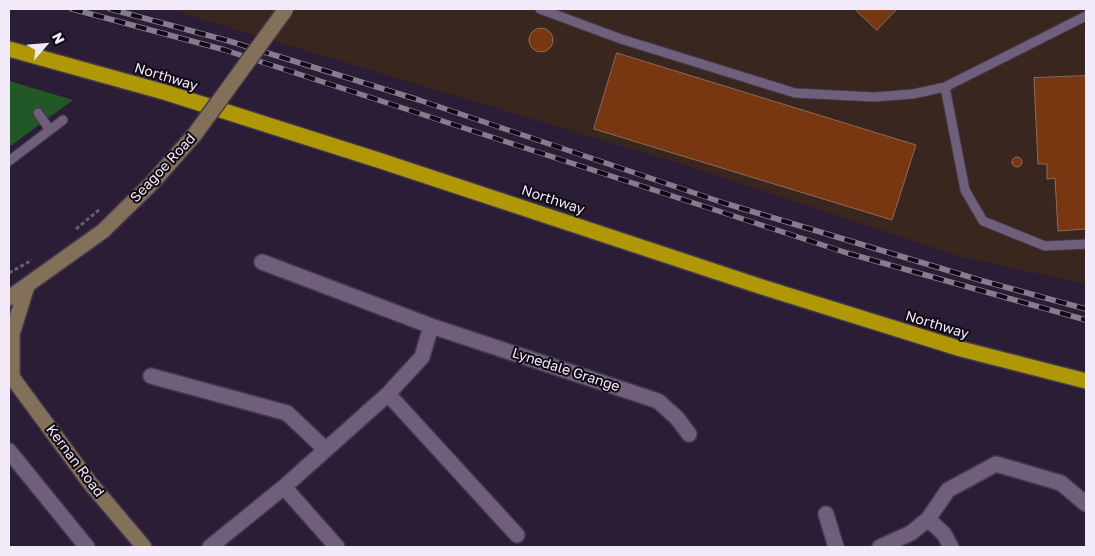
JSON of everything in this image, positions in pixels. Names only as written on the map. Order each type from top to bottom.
[{"type":"highway","name":"Northway","points":[[9,49],[164,92],[369,157],[762,287],[952,346],[1086,381]]},
{"type":"main road","name":"Seagoe Road","points":[[9,298],[103,230],[152,183],[195,134],[287,9]]},
{"type":"main road","points":[[10,376],[12,334],[26,286]]},
{"type":"main road","name":"Kernan Road","points":[[10,376],[90,483],[144,547]]},
{"type":"street","name":"Lynedale Grange","points":[[262,262],[431,326],[658,401],[677,418],[689,434]]},
{"type":"street","points":[[210,547],[284,487],[388,394],[422,357],[431,326]]},
{"type":"street","points":[[151,376],[287,413],[325,449]]},
{"type":"street","points":[[388,394],[517,535]]},
{"type":"street","points":[[9,451],[87,547]]},
{"type":"street","points":[[880,547],[911,532],[928,519],[948,490],[996,464],[1061,483],[1086,504]]},
{"type":"street","points":[[284,487],[337,547]]},
{"type":"street","points":[[826,514],[836,547]]},
{"type":"street","points":[[928,519],[944,534],[951,547]]},
{"type":"lane","points":[[540,9],[621,39],[795,93],[874,97],[913,94],[945,86],[1086,16]]},
{"type":"lane","points":[[945,86],[966,190],[983,222],[1045,246],[1086,244]]},
{"type":"lane","points":[[38,113],[50,130]]},
{"type":"lane","points":[[9,161],[63,120]]},
{"type":"path","points":[[71,232],[108,203]]},
{"type":"path","points":[[9,273],[33,259]]},
{"type":"shaded area","points":[[168,9],[1086,9],[1086,284],[961,257],[691,167]]},
{"type":"green space","points":[[9,81],[73,100],[9,147]]},
{"type":"building","points":[[855,9],[897,9],[877,30]]},
{"type":"building","points":[[541,28],[549,32],[553,40],[549,48],[541,52],[533,48],[529,40],[533,32]]},
{"type":"building","points":[[617,53],[916,145],[892,220],[594,129]]},
{"type":"building","points":[[1086,76],[1086,229],[1058,231],[1055,178],[1047,179],[1047,164],[1038,164],[1034,78]]},
{"type":"building","points":[[1017,157],[1022,162],[1017,167],[1012,162]]},
{"type":"railway","points":[[72,9],[225,50],[847,253],[1086,320]]},
{"type":"railway","points":[[110,9],[229,41],[419,100],[724,203],[983,281],[1086,309]]}]
